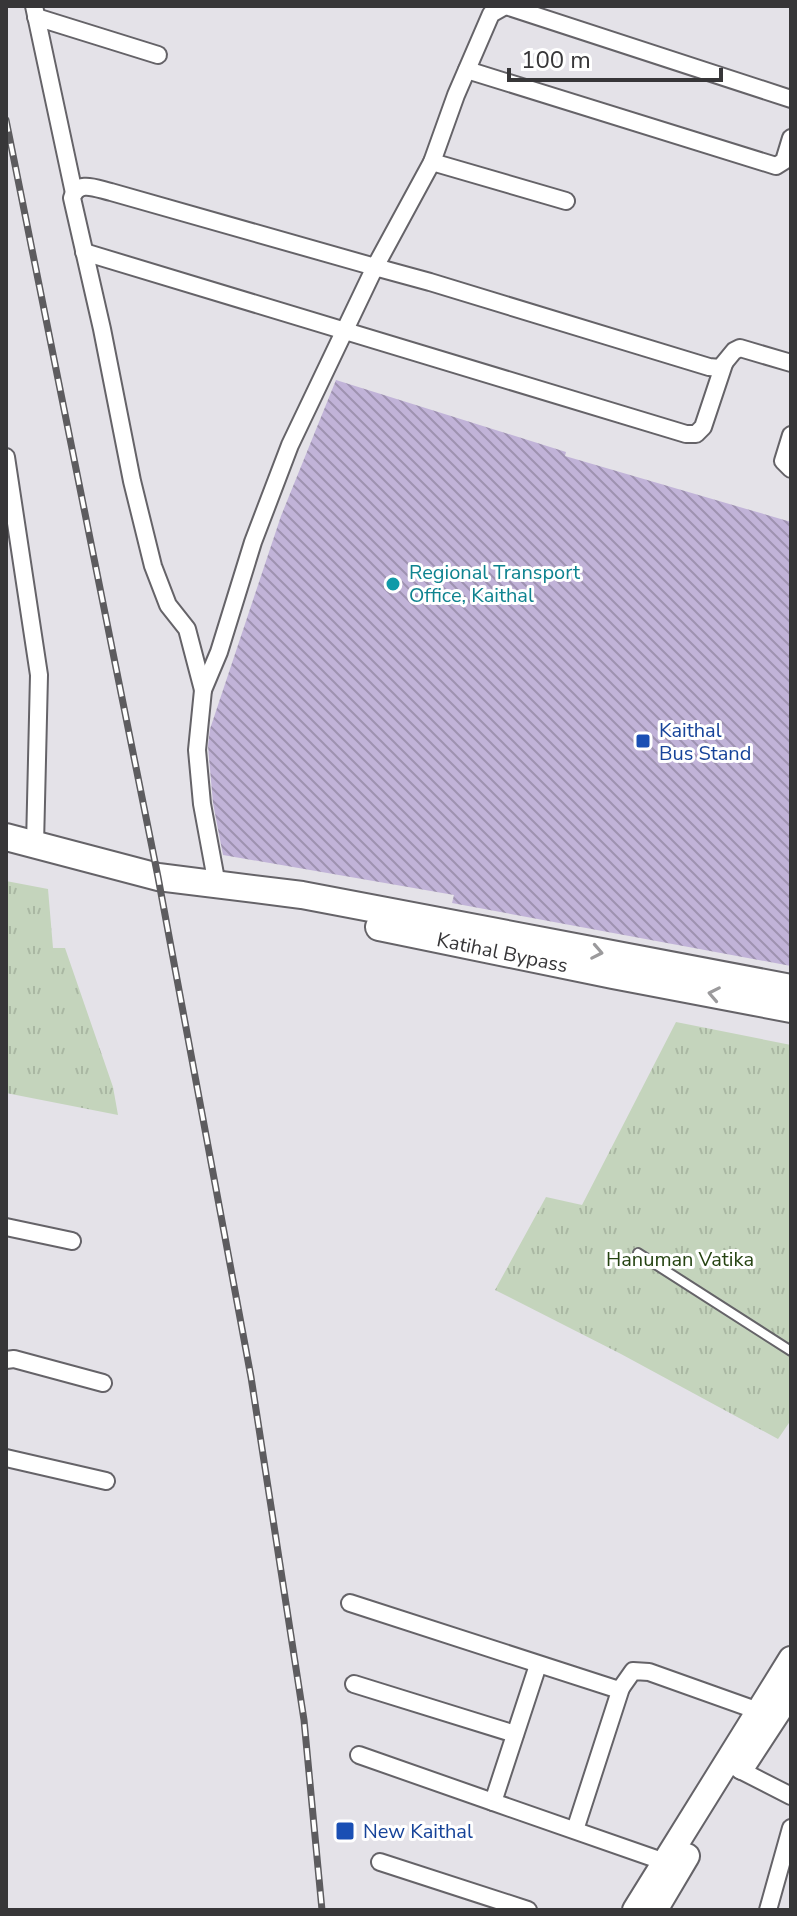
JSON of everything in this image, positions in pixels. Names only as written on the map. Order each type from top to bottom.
[{"type":"main road","name":"Katihal Bypass","points":[[6,837],[158,877],[317,898],[791,988]]},
{"type":"main road","name":"Katihal Bypass","points":[[217,885],[298,910],[791,1009]]},
{"type":"main road","points":[[652,1906],[780,1704],[791,1659]]},
{"type":"main road","points":[[652,1906],[665,1862],[780,1704]]},
{"type":"street","points":[[217,885],[202,804],[197,750],[203,690],[219,652],[253,542],[290,445],[375,267],[432,162],[491,14],[503,6],[791,99]]},
{"type":"street","points":[[35,11],[158,55]]},
{"type":"street","points":[[35,11],[74,193]]},
{"type":"street","points":[[467,70],[776,166],[784,161],[791,138]]},
{"type":"street","points":[[432,162],[566,201]]},
{"type":"street","points":[[203,690],[187,629],[168,605],[153,566],[132,481],[72,198],[81,186],[430,282],[709,367],[720,368],[740,348],[791,363]]},
{"type":"street","points":[[84,252],[691,435],[700,431],[706,422],[724,364]]},
{"type":"street","points":[[791,435],[783,461],[791,469]]},
{"type":"street","points":[[6,457],[39,675],[35,845]]},
{"type":"street","points":[[6,1227],[72,1241]]},
{"type":"street","points":[[6,1360],[14,1359],[103,1383]]},
{"type":"street","points":[[6,1458],[106,1481]]},
{"type":"street","points":[[350,1603],[538,1665],[621,1688]]},
{"type":"street","points":[[493,1802],[538,1665]]},
{"type":"street","points":[[575,1830],[621,1688],[633,1671],[649,1672],[780,1704]]},
{"type":"street","points":[[354,1684],[515,1734]]},
{"type":"street","points":[[359,1755],[665,1862]]},
{"type":"street","points":[[740,1770],[791,1796]]},
{"type":"street","points":[[768,1910],[791,1828]]},
{"type":"street","points":[[380,1862],[528,1910]]},
{"type":"lane","points":[[638,1253],[791,1351]]},
{"type":"green space","points":[[6,881],[48,889],[53,948],[65,948],[113,1087],[118,1115],[6,1093]]},
{"type":"green space","name":"Hanuman Vatika","points":[[676,1022],[791,1045],[791,1420],[778,1439],[495,1290],[546,1197],[582,1205]]},
{"type":"building","points":[[336,380],[566,452],[565,456],[791,522],[791,966],[452,903],[454,895],[223,855],[213,803],[208,746],[210,729],[281,516]]},
{"type":"railway","points":[[6,120],[158,877],[251,1377],[304,1720],[322,1910]]},
{"type":"place","name":"Regional Transport Office, Kaithal","points":[[393,584]]},
{"type":"place","name":"Kaithal Bus Stand","points":[[643,741]]},
{"type":"place","name":"New Kaithal","points":[[345,1831]]}]
